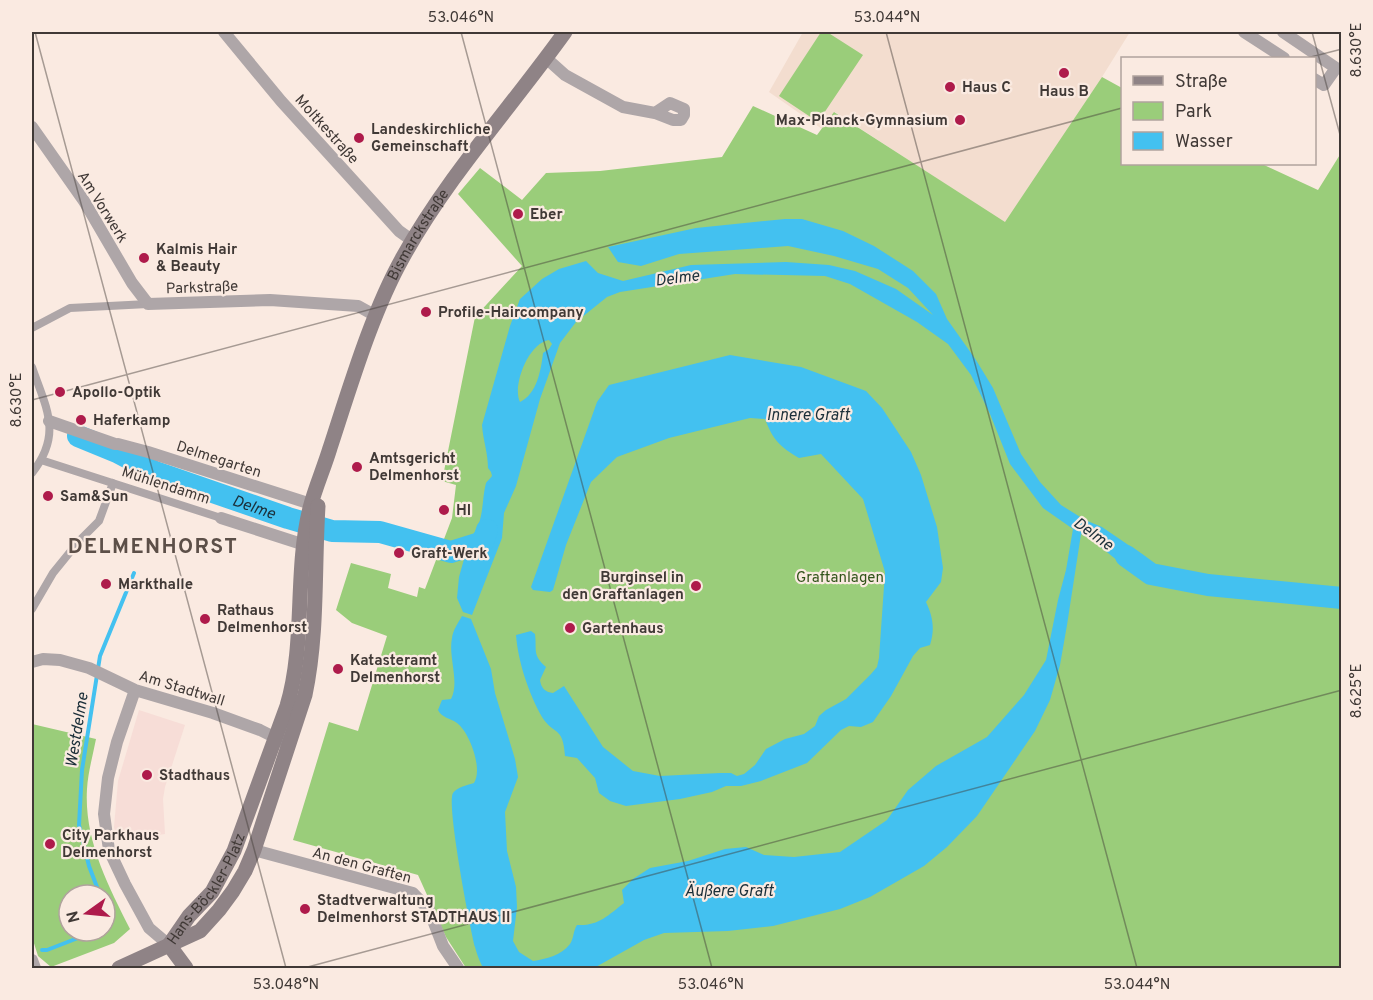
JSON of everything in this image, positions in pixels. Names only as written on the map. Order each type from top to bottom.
[{"type":"main road","name":"Bismarckstraße","points":[[282,740],[303,704],[310,669],[315,620],[310,540],[312,510],[376,316],[403,257],[452,182],[565,32]]},
{"type":"main road","name":"Hans-Böckler-Platz","points":[[169,945],[200,931],[219,910],[245,871],[254,850],[282,740]]},
{"type":"main road","name":"Hans-Böckler-Platz","points":[[169,945],[189,916],[212,892],[234,851],[282,740]]},
{"type":"main road","points":[[119,969],[169,945],[186,969]]},
{"type":"street","name":"Moltkestraße","points":[[224,32],[281,101],[399,231],[413,242]]},
{"type":"street","points":[[1244,32],[1282,57]]},
{"type":"street","points":[[1282,32],[1336,68],[1324,85],[1316,80]]},
{"type":"street","points":[[546,58],[566,75],[623,107],[655,113]]},
{"type":"street","name":"Am Vorwerk","points":[[32,127],[84,201],[132,283],[148,304]]},
{"type":"street","name":"Parkstraße","points":[[32,328],[70,308],[148,304],[279,301],[358,306],[376,316]]},
{"type":"street","points":[[32,367],[49,421],[49,441],[41,460],[32,473]]},
{"type":"street","name":"Delmegarten","points":[[49,421],[116,444],[148,452],[312,510]]},
{"type":"street","name":"Mühlendamm","points":[[41,460],[221,518],[310,540]]},
{"type":"street","points":[[32,609],[53,573],[79,541],[99,522],[113,483]]},
{"type":"street","name":"Am Stadtwall","points":[[32,663],[43,659],[60,660],[89,668],[135,690],[213,713],[282,740]]},
{"type":"street","points":[[135,690],[117,742],[108,778],[104,814],[110,850],[125,884],[149,928],[169,945]]},
{"type":"street","name":"An den Graften","points":[[254,850],[413,893],[429,910],[442,946],[458,969]]},
{"type":"street","points":[[32,960],[35,969]]},
{"type":"shaded area","name":"Max-Planck-Gymnasium","points":[[803,32],[1130,32],[1005,223],[835,112],[822,129],[769,92]]},
{"type":"shaded area","points":[[139,710],[185,725],[165,787],[163,799],[165,834],[117,841],[114,827],[118,781]]},
{"type":"green space","points":[[821,32],[827,32],[863,55],[818,122],[779,96]]},
{"type":"green space","name":"Graftanlagen","points":[[1102,77],[1121,87],[1121,165],[1264,165],[1318,190],[1341,153],[1341,968],[466,968],[446,937],[418,875],[293,840],[329,722],[358,731],[387,636],[352,623],[336,610],[351,563],[391,574],[388,588],[417,597],[419,587],[425,589],[452,518],[456,485],[442,481],[475,317],[522,266],[458,194],[480,168],[522,200],[546,173],[600,171],[722,157],[753,106],[817,135],[834,112],[1005,222]]},
{"type":"green space","points":[[32,724],[96,739],[89,770],[87,808],[93,844],[108,883],[57,883],[57,943],[114,943],[51,967],[38,956],[32,937]]},
{"type":"green space","points":[[117,902],[130,929],[117,940]]},
{"type":"water","name":"Äußere Graft","points":[[802,219],[843,231],[874,246],[913,271],[936,294],[947,319],[993,388],[1021,454],[1040,482],[1061,505],[1085,520],[1102,527],[1146,557],[1151,574],[1146,579],[1124,566],[1091,539],[1081,534],[1060,665],[1050,700],[1035,731],[977,816],[947,847],[924,866],[870,897],[840,909],[773,926],[728,931],[664,933],[644,940],[594,968],[483,968],[475,947],[464,893],[452,802],[455,791],[474,783],[476,760],[462,728],[438,710],[442,700],[451,699],[453,692],[451,645],[455,629],[462,616],[471,619],[491,669],[495,693],[515,759],[518,777],[505,812],[507,851],[516,887],[517,907],[513,941],[519,952],[533,961],[548,958],[563,951],[571,942],[577,925],[597,922],[624,903],[622,890],[633,879],[650,868],[688,861],[725,849],[746,847],[764,855],[794,857],[840,852],[887,820],[908,790],[936,766],[987,737],[1024,695],[1046,660],[1073,529],[1043,508],[1010,464],[971,375],[948,344],[917,322],[850,284],[825,276],[735,274],[620,292],[607,297],[576,322],[560,343],[540,399],[516,486],[504,513],[502,538],[472,615],[463,612],[457,598],[459,577],[470,538],[478,526],[486,483],[492,476],[488,468],[482,425],[520,299],[542,279],[559,269],[586,261],[598,273],[623,281],[691,265],[786,262],[829,265],[855,271],[896,289],[933,315],[908,288],[878,269],[788,246],[679,254],[641,266],[618,262],[608,247],[696,228]],"holes":[[[549,340],[552,344],[543,353],[534,387],[520,402],[518,386],[528,357],[541,343]]]},
{"type":"water","name":"Innere Graft","points":[[730,355],[801,367],[866,391],[882,408],[911,452],[921,475],[937,527],[943,568],[941,582],[926,602],[933,623],[932,639],[930,645],[920,648],[913,656],[891,696],[873,722],[861,727],[849,726],[841,730],[807,763],[761,781],[741,786],[726,786],[712,792],[680,799],[626,806],[610,801],[599,793],[595,778],[577,758],[565,756],[560,735],[546,723],[533,698],[519,656],[516,635],[531,631],[535,634],[537,656],[546,667],[540,680],[541,685],[548,692],[553,693],[564,686],[603,747],[633,771],[660,776],[731,773],[737,776],[744,774],[755,765],[766,749],[785,739],[804,734],[815,726],[819,716],[846,699],[877,667],[885,572],[863,499],[821,454],[799,458],[782,446],[774,438],[765,419],[750,418],[669,438],[617,457],[591,482],[566,545],[553,590],[550,592],[533,590],[531,587],[597,402],[609,385]]},
{"type":"waterway","name":"Delme","points":[[78,436],[117,452],[155,472],[332,531],[380,532],[451,552],[483,542],[487,530]]},
{"type":"waterway","name":"Delme","points":[[1126,556],[1151,574],[1208,585],[1342,598]]},
{"type":"waterway","name":"Westdelme","points":[[95,883],[79,825],[82,770],[100,656],[134,573]]},
{"type":"waterway","name":"Westdelme","points":[[42,950],[65,943]]},
{"type":"place","name":"Haus B","points":[[1064,73]]},
{"type":"place","name":"Haus C","points":[[950,87]]},
{"type":"place","name":"Max-Planck-Gymnasium","points":[[960,120]]},
{"type":"place","name":"Landeskirchliche Gemeinschaft","points":[[359,138]]},
{"type":"place","name":"Eber","points":[[518,214]]},
{"type":"place","name":"Kalmis Hair & Beauty","points":[[144,258]]},
{"type":"place","name":"Profile-Haircompany","points":[[426,312]]},
{"type":"place","name":"Apollo-Optik","points":[[60,392]]},
{"type":"place","name":"Haferkamp","points":[[81,420]]},
{"type":"place","name":"Amtsgericht Delmenhorst","points":[[357,467]]},
{"type":"place","name":"Sam&Sun","points":[[48,496]]},
{"type":"place","name":"HI","points":[[444,510]]},
{"type":"place","name":"Graft-Werk","points":[[399,553]]},
{"type":"place","name":"Markthalle","points":[[106,584]]},
{"type":"place","name":"Burginsel in den Graftanlagen","points":[[696,586]]},
{"type":"place","name":"Rathaus Delmenhorst","points":[[205,619]]},
{"type":"place","name":"Gartenhaus","points":[[570,628]]},
{"type":"place","name":"Katasteramt Delmenhorst","points":[[338,669]]},
{"type":"place","name":"Stadthaus","points":[[147,775]]},
{"type":"place","name":"City Parkhaus Delmenhorst","points":[[50,844]]},
{"type":"place","name":"Stadtverwaltung Delmenhorst STADTHAUS II","points":[[305,909]]},
{"type":"district","name":"DELMENHORST","points":[[153,546]]}]
